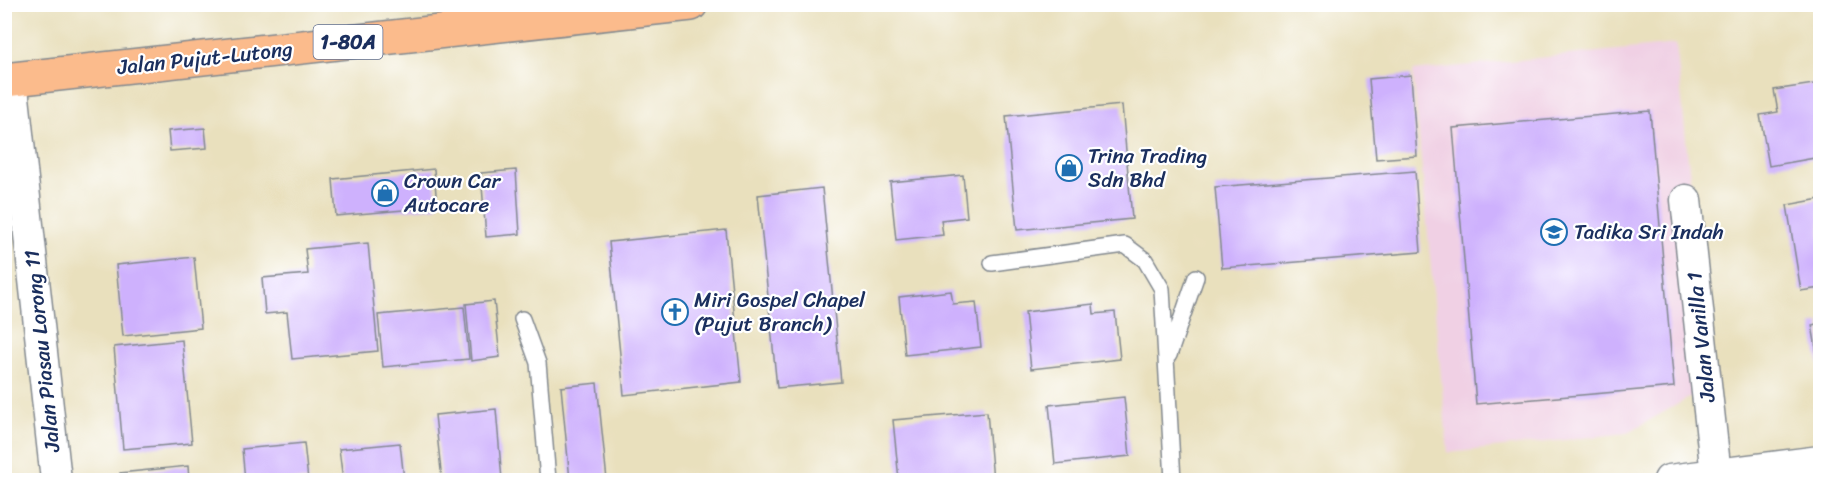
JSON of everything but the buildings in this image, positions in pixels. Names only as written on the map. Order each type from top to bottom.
[{"type":"highway","name":"Jalan Pujut-Lutong","points":[[8,80],[691,4]]},
{"type":"street","name":"Jalan Piasau Lorong 11","points":[[8,80],[56,480]]},
{"type":"street","name":"Jalan Vanilla 1","points":[[1686,200],[1716,474]]},
{"type":"street","points":[[1669,480],[1821,461]]},
{"type":"lane","points":[[992,263],[1125,245],[1145,260],[1162,289],[1173,480]]},
{"type":"lane","points":[[1166,364],[1196,277]]},
{"type":"lane","points":[[522,319],[538,363],[548,480]]},
{"type":"shaded area","name":"Tadika Sri Indah","points":[[1676,44],[1692,197],[1694,395],[1627,433],[1448,453],[1413,71]]},
{"type":"place","name":"Trina Trading Sdn Bhd","points":[[1069,168]]},
{"type":"place","name":"Crown Car Autocare","points":[[385,193]]},
{"type":"place","name":"Tadika Sri Indah","points":[[1554,232]]},
{"type":"place","name":"Miri Gospel Chapel (Pujut Branch)","points":[[675,312]]}]
